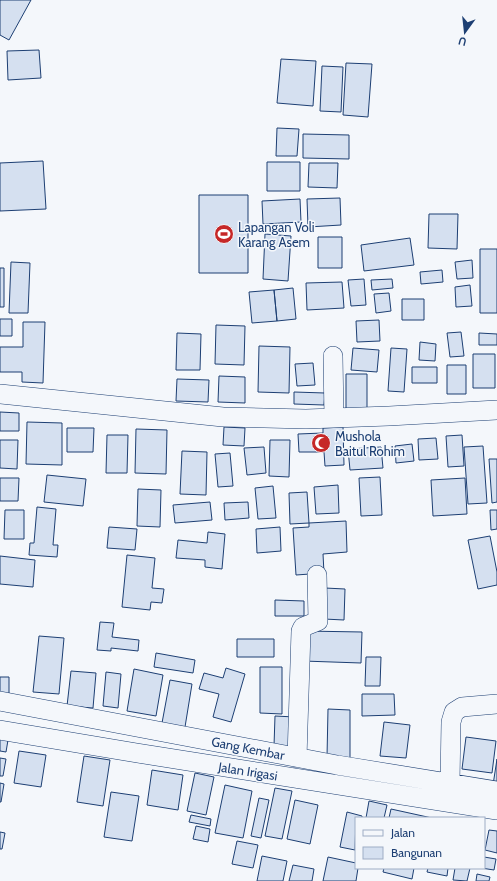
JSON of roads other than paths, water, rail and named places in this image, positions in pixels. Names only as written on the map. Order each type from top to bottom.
[{"type":"street","points":[[333,356],[334,418]]},
{"type":"street","points":[[0,394],[223,418],[334,418],[497,410]]},
{"type":"street","points":[[297,758],[301,631],[303,627],[317,622],[318,619],[316,575]]},
{"type":"street","name":"Gang Kembar","points":[[0,701],[297,758],[497,790]]},
{"type":"street","points":[[450,783],[451,722],[454,712],[462,707],[497,704]]},
{"type":"street","name":"Jalan Irigasi","points":[[0,730],[497,810]]},
{"type":"place","name":"Lapangan Voli Karang Asem","points":[[224,234]]},
{"type":"place","name":"Mushola Baitul Rohim","points":[[321,443]]}]
